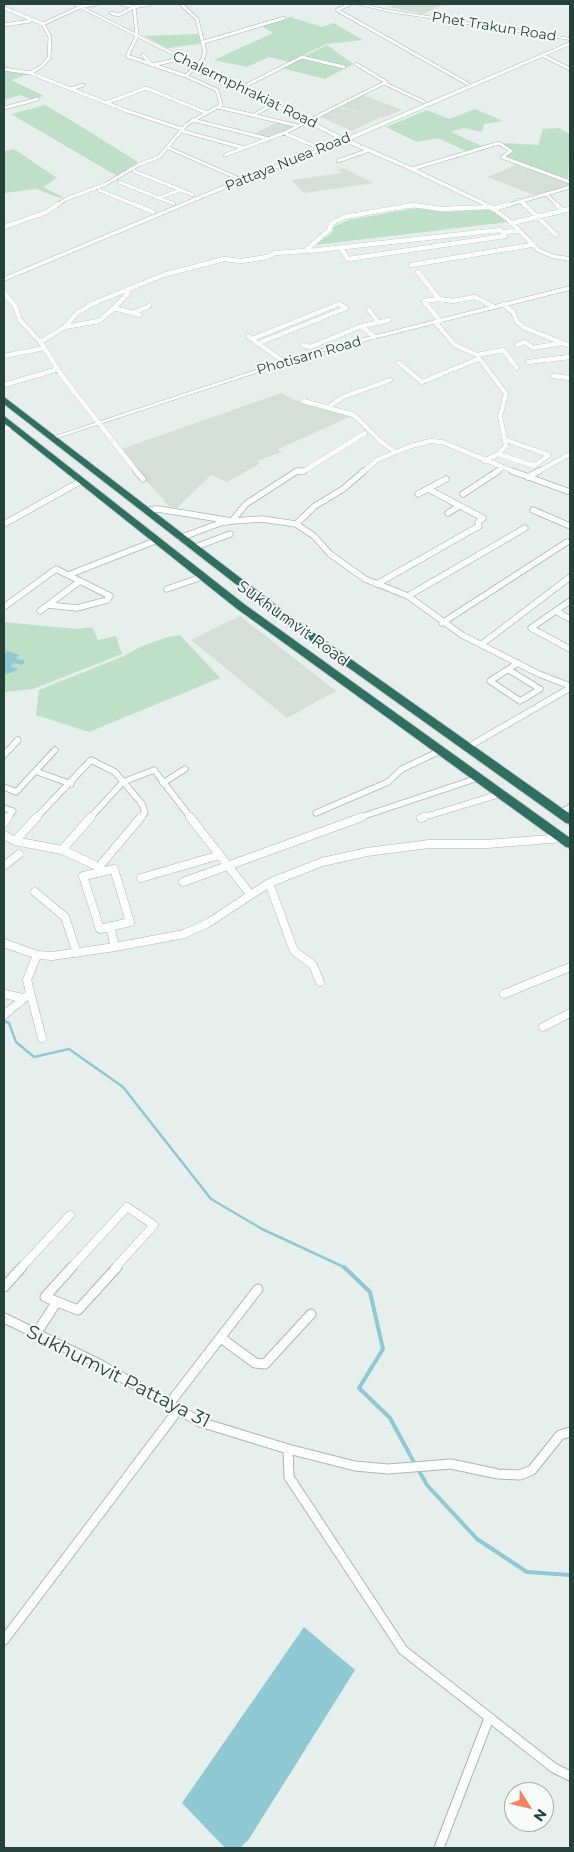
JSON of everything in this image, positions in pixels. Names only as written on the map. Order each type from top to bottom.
[{"type":"highway","name":"Sukhumvit Road","points":[[4,400],[180,538],[318,642],[468,747],[565,810],[570,820]]},
{"type":"highway","name":"Sukhumvit Road","points":[[4,419],[202,577],[322,666],[566,841]]},
{"type":"highway","points":[[300,650],[319,650],[322,646],[318,642]]},
{"type":"highway","points":[[322,666],[324,655],[331,653],[339,656]]},
{"type":"main road","name":"Chalermphrakiat Road","points":[[74,4],[343,139],[412,169],[492,208],[512,223],[531,245],[545,254],[570,259]]},
{"type":"main road","name":"Phet Trakun Road","points":[[358,4],[570,39]]},
{"type":"main road","name":"Pattaya Nuea Road","points":[[4,274],[193,195],[317,147],[343,139],[570,39]]},
{"type":"main road","name":"Pattaya Nuea Road","points":[[4,279],[542,55],[570,39]]},
{"type":"main road","name":"Photisarn Road","points":[[52,438],[284,362],[374,337],[570,288]]},
{"type":"street","points":[[4,8],[30,21],[43,24],[80,7],[96,4]]},
{"type":"street","points":[[122,4],[134,7]]},
{"type":"street","points":[[111,13],[119,14],[134,7],[150,4]]},
{"type":"street","points":[[182,5],[190,4]]},
{"type":"street","points":[[350,4],[338,10],[468,84]]},
{"type":"street","points":[[182,5],[196,17],[204,42],[204,57],[186,76]]},
{"type":"street","points":[[134,7],[137,36],[127,56],[186,76],[217,90],[221,105],[218,108]]},
{"type":"street","points":[[204,42],[284,18]]},
{"type":"street","points":[[5,24],[30,21]]},
{"type":"street","points":[[30,73],[42,66],[50,58],[50,37],[43,24]]},
{"type":"street","points":[[143,55],[151,65]]},
{"type":"street","points":[[542,55],[570,69]]},
{"type":"street","points":[[241,88],[302,57],[344,67]]},
{"type":"street","points":[[151,65],[182,58]]},
{"type":"street","points":[[356,64],[385,82],[424,102]]},
{"type":"street","points":[[4,69],[30,73],[182,130],[244,148]]},
{"type":"street","points":[[225,156],[284,133],[385,82]]},
{"type":"street","points":[[71,89],[83,84]]},
{"type":"street","points":[[106,103],[146,88],[207,113]]},
{"type":"street","points":[[4,108],[38,99]]},
{"type":"street","points":[[254,115],[273,104]]},
{"type":"street","points":[[4,226],[47,212],[66,199],[106,184],[138,164],[159,157],[193,120],[218,108],[299,126]]},
{"type":"street","points":[[193,120],[269,139]]},
{"type":"street","points":[[284,133],[317,147]]},
{"type":"street","points":[[412,169],[499,143],[511,151],[502,157],[570,182]]},
{"type":"street","points":[[169,148],[237,178]]},
{"type":"street","points":[[338,161],[369,150]]},
{"type":"street","points":[[134,171],[193,195]]},
{"type":"street","points":[[119,182],[174,204]]},
{"type":"street","points":[[40,342],[65,327],[77,314],[92,304],[133,289],[163,275],[224,259],[241,261],[267,257],[275,253],[305,251],[328,230],[332,223],[349,216],[412,205],[441,210],[492,208],[570,187]]},
{"type":"street","points":[[99,190],[153,212]]},
{"type":"street","points":[[159,198],[180,190]]},
{"type":"street","points":[[546,194],[563,211]]},
{"type":"street","points":[[519,200],[556,235]]},
{"type":"street","points":[[512,223],[570,209]]},
{"type":"street","points":[[310,251],[500,230],[502,232],[518,231]]},
{"type":"street","points":[[340,248],[348,259],[505,236],[502,232]]},
{"type":"street","points":[[411,265],[531,245]]},
{"type":"street","points":[[418,272],[439,299]]},
{"type":"street","points":[[65,327],[99,320],[133,289]]},
{"type":"street","points":[[4,292],[15,306],[20,320],[40,342],[97,423],[143,479]]},
{"type":"street","points":[[484,461],[498,454],[506,446],[500,416],[506,394],[478,357],[455,345],[424,301],[439,299],[454,301],[475,297],[494,307]]},
{"type":"street","points":[[259,343],[346,308],[340,304],[250,337],[284,362]]},
{"type":"street","points":[[503,304],[513,312],[517,322],[525,328],[570,346]]},
{"type":"street","points":[[133,313],[148,306]]},
{"type":"street","points":[[114,308],[140,315]]},
{"type":"street","points":[[369,310],[379,322]]},
{"type":"street","points":[[303,345],[310,347],[362,326],[389,320]]},
{"type":"street","points":[[362,326],[374,337]]},
{"type":"street","points":[[517,345],[525,342],[533,348],[562,343]]},
{"type":"street","points":[[4,356],[44,348]]},
{"type":"street","points":[[399,363],[422,382],[478,357],[503,350],[517,368]]},
{"type":"street","points":[[528,362],[570,357]]},
{"type":"street","points":[[4,385],[58,369]]},
{"type":"street","points":[[553,376],[570,378]]},
{"type":"street","points":[[327,408],[343,397],[390,380]]},
{"type":"street","points":[[303,401],[354,415],[380,441],[394,451]]},
{"type":"street","points":[[4,429],[13,426]]},
{"type":"street","points":[[232,520],[253,500],[297,471],[304,471],[365,433]]},
{"type":"street","points":[[498,454],[534,466],[549,455],[506,440]]},
{"type":"street","points":[[296,524],[315,506],[343,489],[377,460],[394,451],[421,443],[442,442],[484,461],[570,494]]},
{"type":"street","points":[[528,477],[570,454]]},
{"type":"street","points":[[463,494],[502,468]]},
{"type":"street","points":[[418,494],[430,490],[446,479]]},
{"type":"street","points":[[4,524],[81,481]]},
{"type":"street","points":[[377,584],[479,526],[478,522],[483,518],[430,490]]},
{"type":"street","points":[[558,492],[570,494]]},
{"type":"street","points":[[448,513],[459,506]]},
{"type":"street","points":[[144,510],[158,509],[232,520]]},
{"type":"street","points":[[532,510],[570,526]]},
{"type":"street","points":[[180,538],[220,522],[232,520],[262,519],[296,524],[314,536],[349,568],[377,584],[408,596],[442,623],[462,635],[570,687]]},
{"type":"street","points":[[408,596],[525,528]]},
{"type":"street","points":[[193,548],[230,534]]},
{"type":"street","points":[[68,574],[155,541]]},
{"type":"street","points":[[442,623],[567,542]]},
{"type":"street","points":[[4,607],[56,569],[109,595],[110,598],[77,608],[48,604]]},
{"type":"street","points":[[167,589],[202,577]]},
{"type":"street","points":[[482,644],[570,577]]},
{"type":"street","points":[[40,611],[80,581]]},
{"type":"street","points":[[570,601],[531,628],[570,649]]},
{"type":"street","points":[[556,611],[570,619]]},
{"type":"street","points":[[509,670],[540,689],[520,701],[490,681],[518,663]]},
{"type":"street","points":[[468,747],[570,687]]},
{"type":"street","points":[[4,755],[18,740]]},
{"type":"street","points":[[4,787],[16,792],[55,750]]},
{"type":"street","points":[[316,813],[388,782],[402,769],[440,750]]},
{"type":"street","points":[[4,835],[16,841],[62,850],[99,868],[145,813],[142,804],[115,772],[91,760],[71,784],[16,841]]},
{"type":"street","points":[[163,783],[185,769]]},
{"type":"street","points":[[62,850],[122,782],[154,770],[250,894]]},
{"type":"street","points":[[35,772],[71,784]]},
{"type":"street","points":[[183,882],[312,834],[478,778]]},
{"type":"street","points":[[421,818],[500,794]]},
{"type":"street","points":[[4,808],[13,811],[4,823]]},
{"type":"street","points":[[4,943],[38,955],[77,953],[184,934],[208,923],[269,883],[322,862],[367,852],[429,844],[566,841]]},
{"type":"street","points":[[4,866],[20,854]]},
{"type":"street","points":[[141,878],[220,855]]},
{"type":"street","points":[[114,869],[130,922],[110,927],[100,929],[83,876],[114,869]]},
{"type":"street","points":[[269,883],[294,951],[313,965],[320,982]]},
{"type":"street","points":[[36,892],[65,917],[77,953]]},
{"type":"street","points":[[110,927],[115,947]]},
{"type":"street","points":[[38,955],[27,980],[26,996],[42,1038]]},
{"type":"street","points":[[504,994],[570,967]]},
{"type":"street","points":[[4,994],[26,996]]},
{"type":"street","points":[[4,1016],[26,996]]},
{"type":"street","points":[[543,1027],[570,1013]]},
{"type":"street","points":[[127,1207],[154,1225],[78,1310],[56,1303],[45,1296],[127,1207]]},
{"type":"street","points":[[4,1287],[70,1215]]},
{"type":"street","points":[[169,1404],[258,1289]]},
{"type":"street","points":[[36,1334],[56,1303]]},
{"type":"street","points":[[221,1338],[255,1362],[265,1364],[311,1314]]},
{"type":"street","name":"Sukhumvit Pattaya 31","points":[[4,1318],[99,1364],[200,1422],[288,1449],[355,1466],[397,1469],[451,1464],[498,1474],[520,1474],[532,1470],[560,1436],[570,1432]]},
{"type":"street","points":[[4,1640],[178,1410]]},
{"type":"street","points":[[288,1449],[289,1477],[403,1650],[554,1768],[570,1776]]},
{"type":"street","points":[[440,1848],[489,1718]]},
{"type":"shaded area","points":[[398,4],[442,5],[423,14],[389,7]]},
{"type":"shaded area","points":[[363,95],[402,110],[382,118],[341,107]]},
{"type":"shaded area","points":[[339,108],[379,118],[352,131],[321,117]]},
{"type":"shaded area","points":[[278,122],[295,126],[268,138],[254,134]]},
{"type":"shaded area","points":[[516,165],[569,183],[570,186],[534,195],[487,177]]},
{"type":"shaded area","points":[[343,168],[374,183],[304,193],[291,180],[343,173],[338,170]]},
{"type":"shaded area","points":[[281,393],[302,403],[352,416],[278,449],[282,452],[257,461],[259,464],[227,482],[211,475],[177,508],[169,506],[119,450]]},
{"type":"shaded area","points":[[240,616],[336,691],[287,718],[191,640]]},
{"type":"green space","points":[[290,17],[322,27],[334,23],[363,40],[326,44],[289,62],[269,57],[247,67],[214,60],[273,33],[262,26]]},
{"type":"green space","points":[[198,34],[201,44],[167,48],[144,36]]},
{"type":"green space","points":[[327,45],[353,64],[325,79],[281,68]]},
{"type":"green space","points":[[4,70],[29,74],[11,80],[44,96],[30,99],[20,95],[4,100]]},
{"type":"green space","points":[[45,105],[138,162],[117,176],[11,114]]},
{"type":"green space","points":[[475,109],[503,121],[484,124],[482,132],[463,128],[451,132],[482,146],[466,151],[438,138],[417,142],[386,127],[427,110],[449,119]]},
{"type":"green space","points":[[559,128],[570,134],[568,180],[505,156],[514,152],[503,143],[538,145],[543,129]]},
{"type":"green space","points":[[14,149],[57,178],[43,187],[63,197],[60,198],[36,189],[4,193],[4,151]]},
{"type":"green space","points":[[417,208],[444,212],[490,209],[508,222],[315,245],[333,232],[333,227],[348,220]]},
{"type":"green space","points":[[4,622],[76,629],[92,627],[98,640],[116,636],[122,654],[33,689],[4,692]]},
{"type":"green space","points":[[180,635],[220,678],[89,732],[36,715],[39,690],[124,656],[140,647],[168,637]]},
{"type":"water","points":[[7,651],[19,655],[16,659],[24,660],[24,663],[22,665],[15,663],[11,665],[11,667],[19,669],[4,675],[4,655]]},
{"type":"water","points":[[304,1627],[355,1670],[249,1839],[240,1848],[225,1848],[182,1803]]},
{"type":"waterway","points":[[4,1021],[9,1023],[16,1042],[34,1057],[69,1049],[123,1087],[211,1199],[262,1229],[344,1267]]},
{"type":"waterway","points":[[344,1267],[370,1292],[383,1349],[359,1388],[390,1418],[415,1464]]},
{"type":"waterway","points":[[418,1469],[427,1485],[477,1539],[527,1572],[570,1575]]}]
